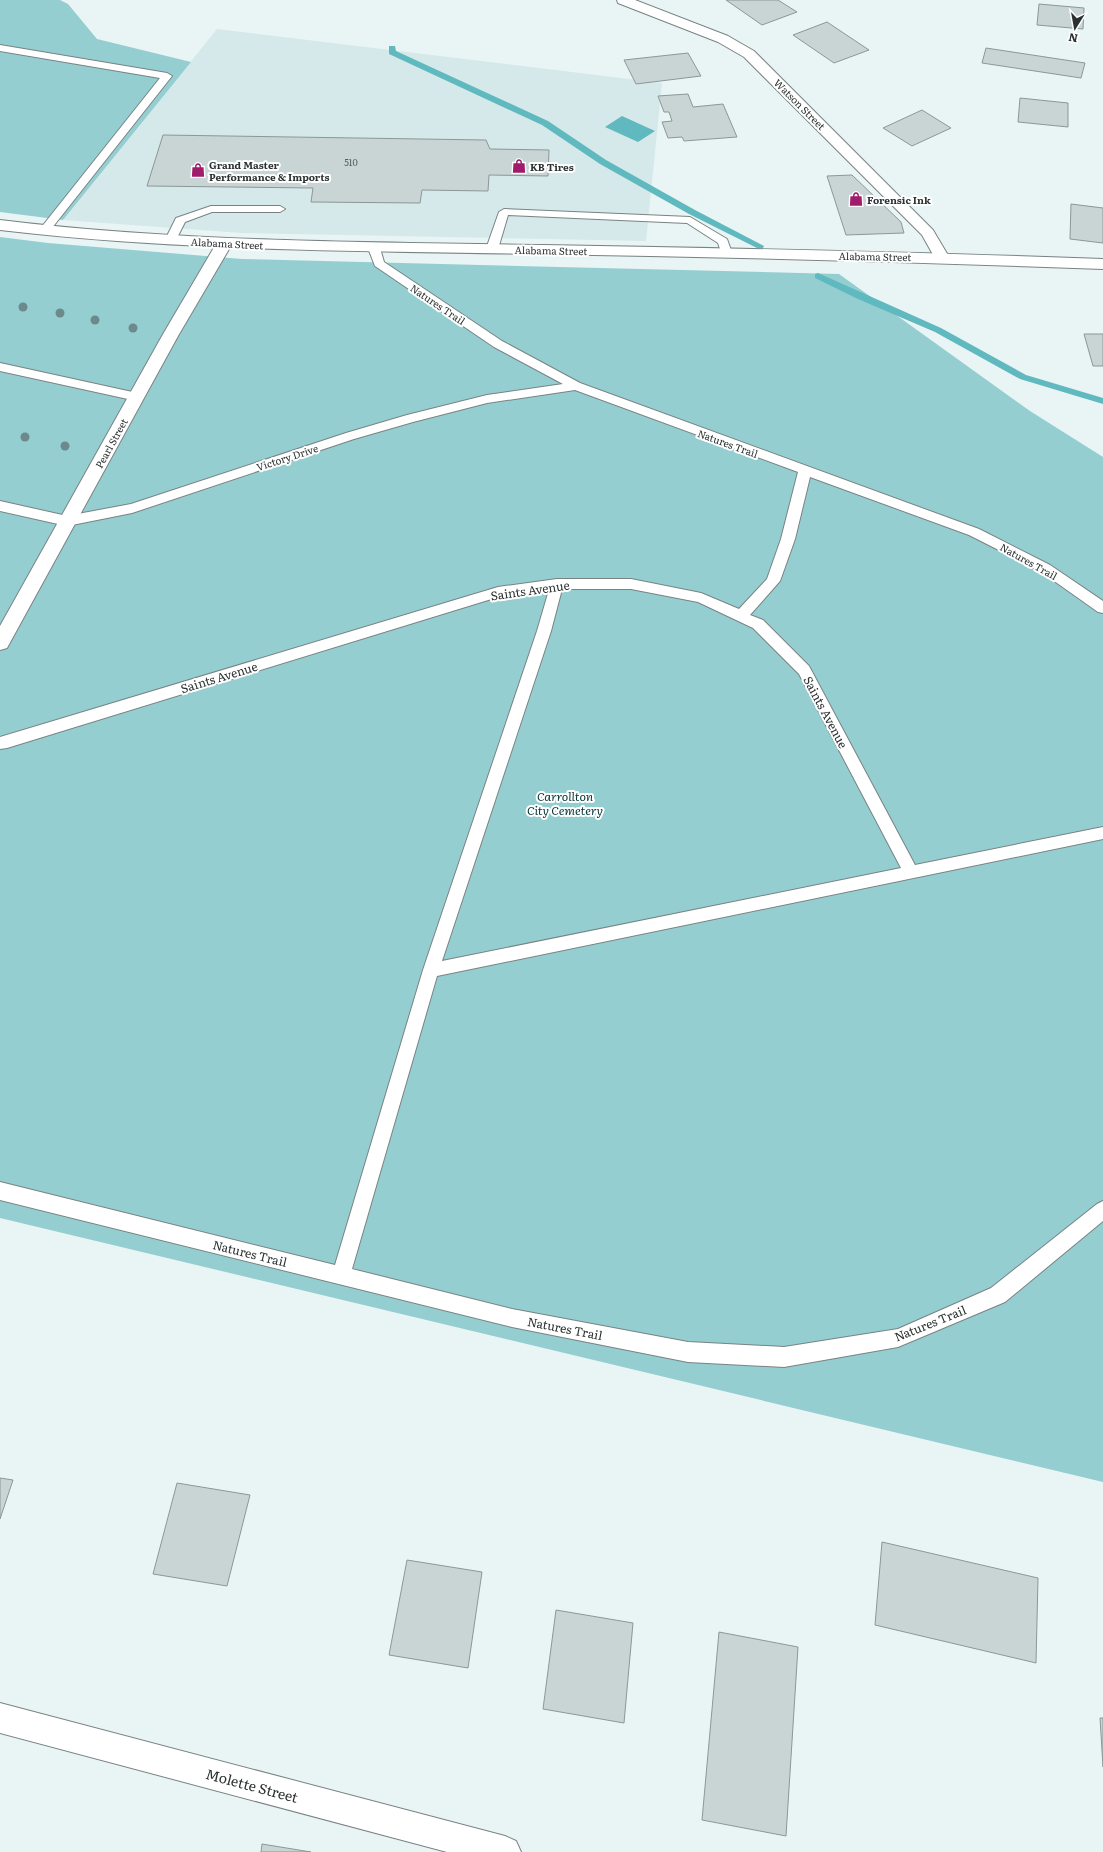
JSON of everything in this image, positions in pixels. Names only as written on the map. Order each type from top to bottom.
[{"type":"street","name":"Watson Street","points":[[623,0],[690,28],[723,39],[749,54],[928,233],[941,257]]},
{"type":"street","name":"Alabama Street","points":[[0,225],[44,231],[224,244],[374,248],[941,257],[1103,264]]},
{"type":"street","name":"Pearl Street","points":[[0,643],[224,244]]},
{"type":"street","name":"Molette Street","points":[[0,1718],[505,1852]]},
{"type":"lane","points":[[0,48],[167,76],[44,231]]},
{"type":"lane","points":[[171,240],[180,220],[211,209],[280,209]]},
{"type":"lane","points":[[492,249],[504,212],[690,220],[723,241],[726,253]]},
{"type":"lane","name":"Natures Trail","points":[[374,248],[379,264],[498,344],[576,386],[974,532],[1046,568],[1103,608]]},
{"type":"lane","points":[[0,367],[137,397]]},
{"type":"lane","name":"Victory Drive","points":[[0,506],[67,522],[132,508],[350,436],[411,418],[487,399],[576,386]]},
{"type":"lane","points":[[741,616],[773,581],[788,539],[805,471]]},
{"type":"lane","points":[[341,1275],[431,970],[544,631],[558,584]]},
{"type":"lane","name":"Saints Avenue","points":[[0,743],[498,592],[558,584],[630,584],[701,598],[758,624],[804,670],[911,872]]},
{"type":"lane","points":[[431,970],[1103,832]]},
{"type":"lane","name":"Natures Trail","points":[[0,1191],[512,1318],[688,1352],[784,1357],[898,1338],[998,1295],[1103,1210]]},
{"type":"shaded area","points":[[217,29],[662,83],[646,241],[242,233],[63,220]]},
{"type":"shaded area","points":[[622,116],[655,131],[638,142],[605,127]]},
{"type":"green space","points":[[0,0],[60,0],[68,4],[97,39],[191,62],[63,220],[0,212]]},
{"type":"green space","name":"Carrollton City Cemetery","points":[[0,237],[48,243],[242,259],[839,274],[1030,411],[1103,457],[1103,1482],[0,1218]]},
{"type":"building","points":[[726,0],[778,0],[797,12],[762,25]]},
{"type":"building","points":[[1039,4],[1084,8],[1083,29],[1037,25]]},
{"type":"building","points":[[827,22],[869,50],[834,63],[793,35]]},
{"type":"building","points":[[986,48],[1085,63],[1081,78],[982,63]]},
{"type":"building","points":[[688,53],[701,76],[636,84],[624,60]]},
{"type":"building","points":[[688,94],[693,107],[723,104],[737,137],[684,141],[682,137],[668,138],[662,122],[672,121],[669,112],[664,112],[658,96]]},
{"type":"building","points":[[1020,98],[1068,103],[1068,127],[1018,122]]},
{"type":"building","points":[[922,110],[951,128],[912,146],[883,128]]},
{"type":"building","points":[[163,135],[486,140],[490,149],[549,150],[548,176],[489,175],[488,191],[422,190],[420,203],[311,202],[313,188],[147,186]]},
{"type":"building","name":"Forensic Ink","points":[[852,175],[901,222],[904,233],[846,235],[827,176]]},
{"type":"building","points":[[1071,204],[1103,208],[1103,243],[1070,239]]},
{"type":"building","points":[[1084,334],[1103,334],[1103,366],[1093,366]]},
{"type":"building","points":[[0,1478],[13,1480],[0,1519]]},
{"type":"building","points":[[177,1483],[250,1495],[227,1586],[153,1574]]},
{"type":"building","points":[[882,1542],[1038,1578],[1036,1663],[875,1625]]},
{"type":"building","points":[[407,1560],[482,1572],[468,1668],[389,1655]]},
{"type":"building","points":[[556,1610],[633,1623],[624,1723],[543,1709]]},
{"type":"building","points":[[719,1632],[798,1647],[786,1836],[702,1820]]},
{"type":"building","points":[[1100,1718],[1103,1718],[1103,1767]]},
{"type":"building","points":[[262,1844],[311,1852],[261,1852]]},
{"type":"waterway","points":[[392,48],[392,52],[545,123],[603,162],[692,212],[760,246]]},
{"type":"waterway","points":[[818,276],[861,297],[938,330],[1023,377],[1103,401]]},
{"type":"place","name":"KB Tires","points":[[519,166]]},
{"type":"place","name":"Grand Master Performance & Imports","points":[[198,170]]},
{"type":"place","name":"Forensic Ink","points":[[856,199]]}]
